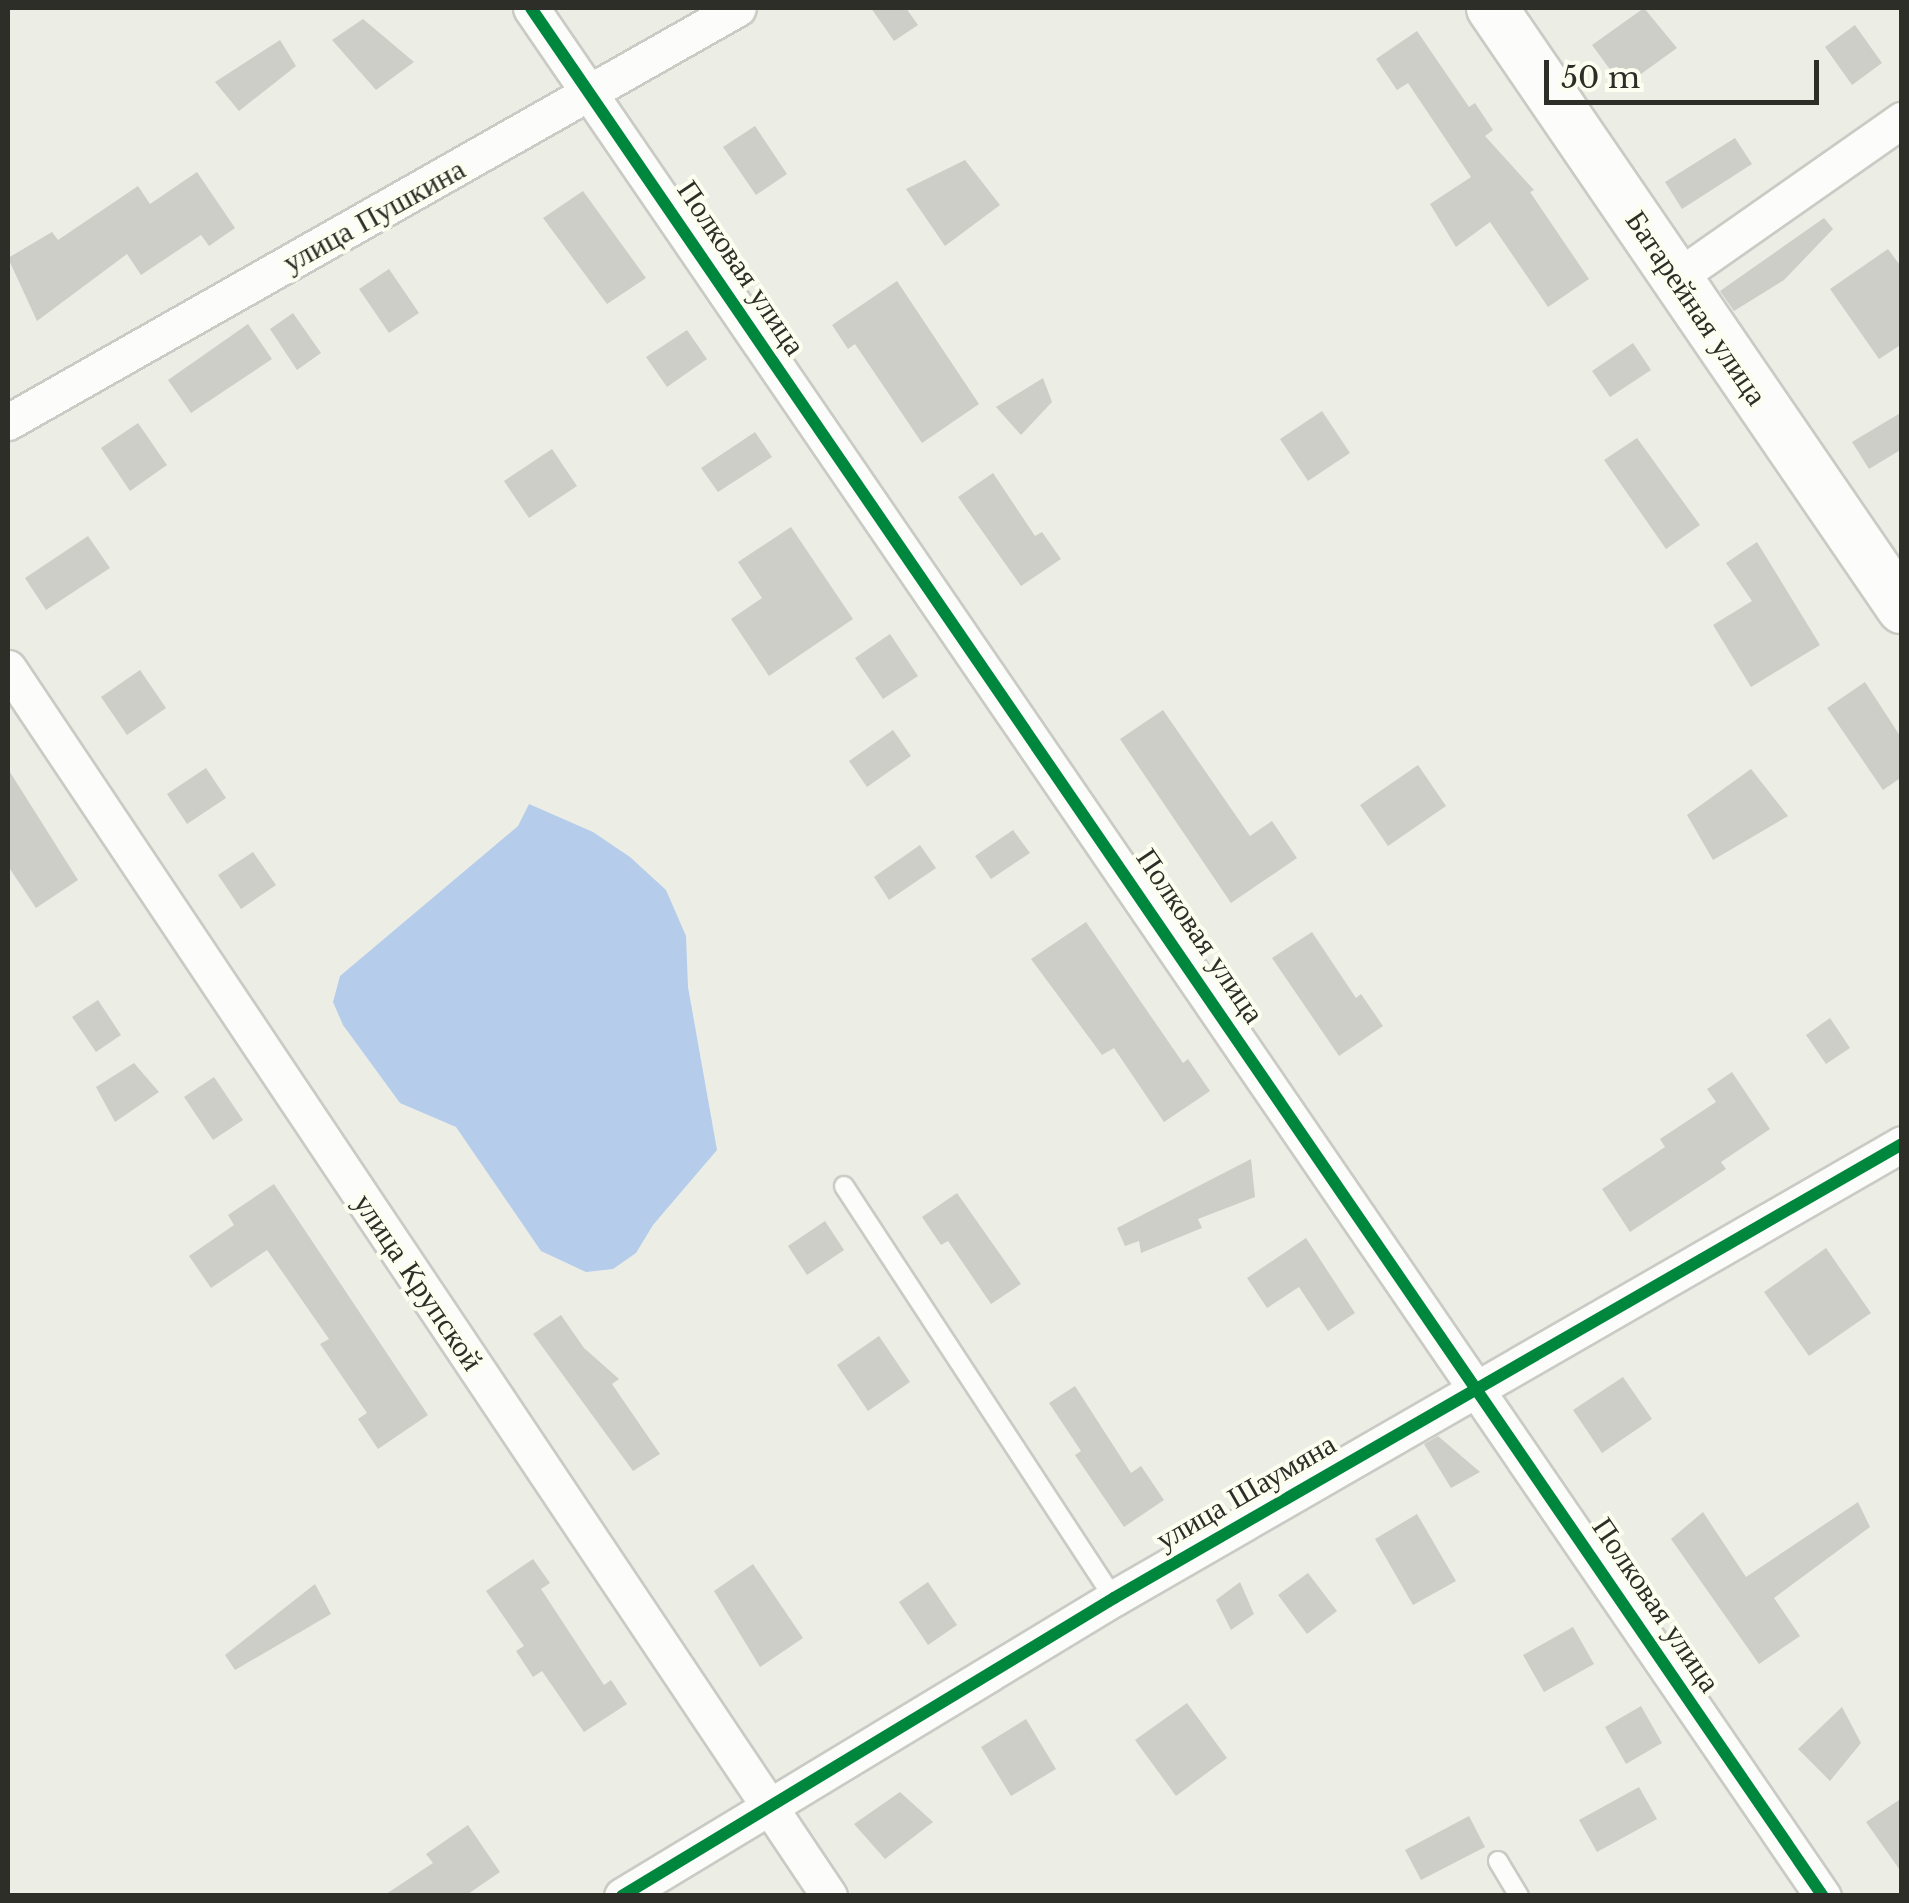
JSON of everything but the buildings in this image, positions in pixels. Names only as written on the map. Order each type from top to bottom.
[{"type":"street","name":"Полковая улица","points":[[531,8],[1479,1387],[1823,1896]]},
{"type":"street","name":"улица Пушкина","points":[[8,422],[738,8]]},
{"type":"street","name":"Батарейная улица","points":[[1492,8],[1902,608]]},
{"type":"street","points":[[1676,278],[1902,120]]},
{"type":"street","name":"улица Крупской","points":[[8,668],[830,1896]]},
{"type":"street","name":"улица Шаумяна","points":[[622,1896],[1114,1598],[1902,1144]]},
{"type":"lane","points":[[844,1186],[1114,1598]]},
{"type":"lane","points":[[1498,1861],[1519,1896]]},
{"type":"water","points":[[529,804],[593,832],[630,857],[666,890],[686,936],[688,987],[717,1150],[653,1225],[636,1253],[613,1269],[586,1272],[541,1251],[456,1127],[400,1103],[343,1025],[333,1002],[340,976],[518,826]]},
{"type":"cycle path","points":[[531,8],[1823,1896]]},
{"type":"cycle path","points":[[622,1896],[1114,1598],[1902,1144]]}]
